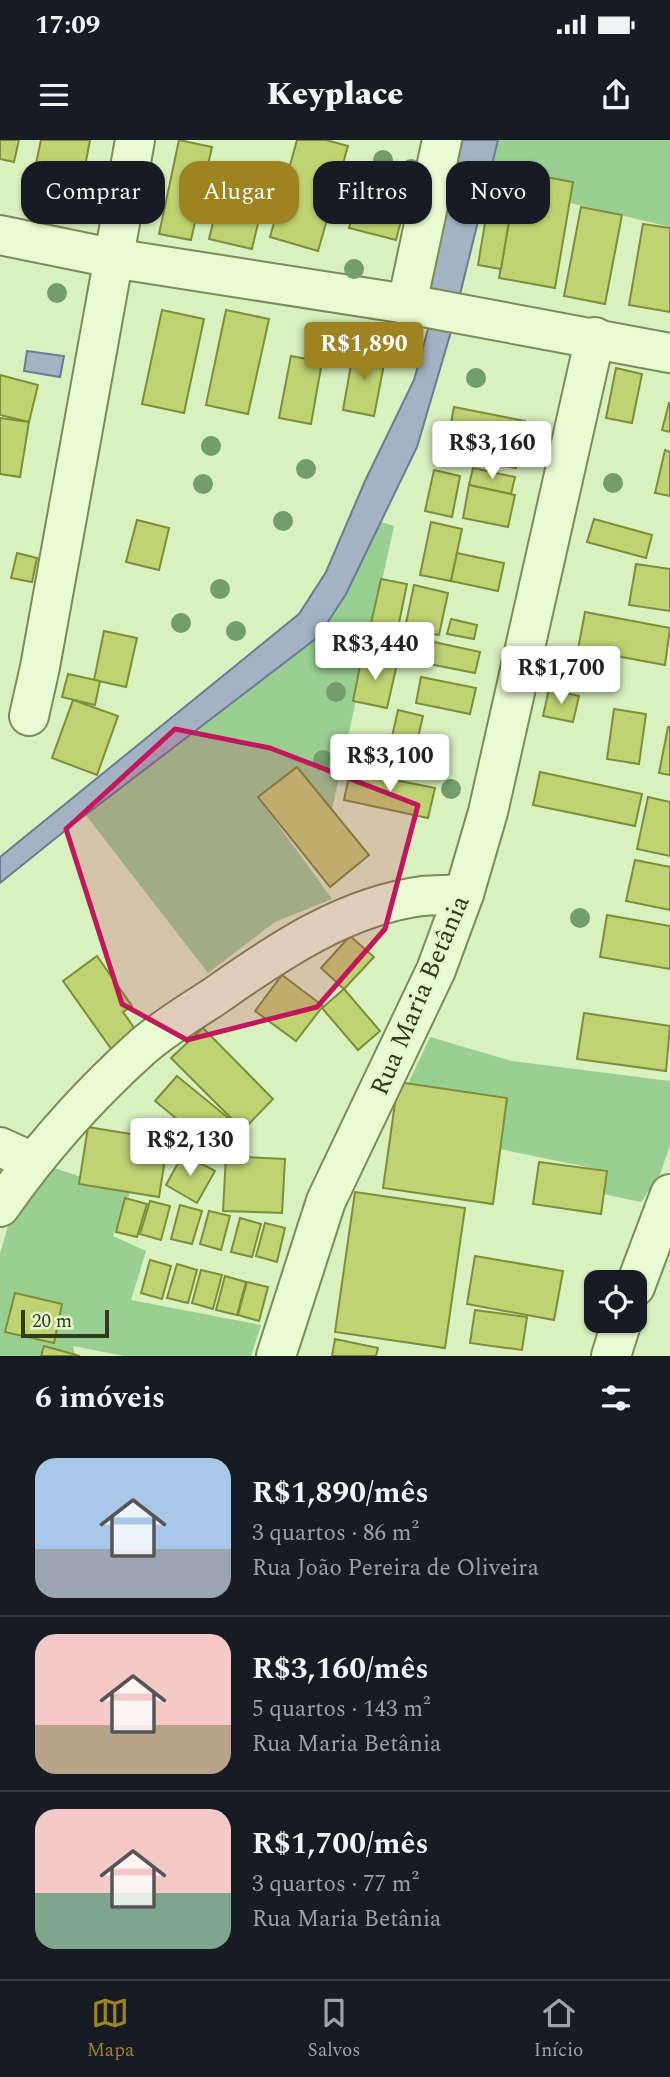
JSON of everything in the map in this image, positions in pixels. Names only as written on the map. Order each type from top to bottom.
[{"type":"street","points":[[29,716],[135,140]]},
{"type":"street","points":[[415,306],[442,140]]},
{"type":"street","points":[[0,235],[112,258],[415,306],[595,337],[670,353]]},
{"type":"street","name":"Rua Maria Betânia","points":[[276,1356],[326,1201],[436,970],[464,894],[488,812],[595,337]]},
{"type":"street","points":[[0,1207],[16,1154],[83,1105],[142,1047],[281,950],[337,922],[381,906],[420,897],[464,894]]},
{"type":"street","points":[[641,1270],[670,1194]]},
{"type":"street","points":[[611,1356],[618,1333]]},
{"type":"highlighted area","points":[[175,729],[270,748],[418,805],[385,929],[317,1007],[187,1040],[122,1004],[66,829]]},
{"type":"green space","points":[[497,140],[670,140],[670,227],[570,203],[573,182],[550,178],[550,161],[492,161]]},
{"type":"green space","points":[[381,522],[394,526],[332,810],[297,767],[258,797],[332,899],[275,922],[208,973],[85,814],[318,638],[346,593]]},
{"type":"green space","points":[[430,1037],[512,1061],[670,1081],[670,1146],[660,1174],[641,1202],[603,1194],[606,1171],[500,1149],[507,1098],[408,1084]]},
{"type":"green space","points":[[54,1168],[130,1193],[113,1236],[146,1251],[131,1300],[261,1325],[251,1356],[124,1356],[73,1346],[75,1356],[0,1356],[0,1253],[10,1220]]},
{"type":"water","points":[[460,140],[498,140],[493,161],[456,161]]},
{"type":"water","points":[[446,205],[446,224],[477,224],[450,335],[417,447],[346,594],[318,637],[0,883],[0,857],[299,614],[326,572],[365,481],[414,380],[428,329],[424,308]]},
{"type":"water","points":[[27,351],[64,356],[60,377],[24,371]]},
{"type":"building","points":[[0,140],[19,140],[14,162],[0,159]]},
{"type":"building","points":[[41,140],[90,140],[86,161],[37,161]]},
{"type":"building","points":[[179,140],[212,147],[209,161],[179,161],[179,224],[195,224],[191,240],[159,234],[161,224],[165,224],[165,206]]},
{"type":"building","points":[[297,140],[326,140],[348,146],[344,161],[313,161],[313,224],[326,224],[318,251],[270,237],[274,224],[299,224],[299,161],[291,161]]},
{"type":"building","points":[[550,178],[573,182],[555,288],[499,278],[509,224],[550,224]]},
{"type":"building","points":[[581,207],[622,215],[605,304],[564,296]]},
{"type":"building","points":[[213,224],[258,224],[252,249],[209,239]]},
{"type":"building","points":[[350,224],[400,224],[396,240],[349,228]]},
{"type":"building","points":[[485,224],[508,224],[501,269],[478,265]]},
{"type":"building","points":[[643,224],[670,228],[670,312],[629,305]]},
{"type":"building","points":[[162,310],[204,319],[184,413],[142,404]]},
{"type":"building","points":[[226,310],[269,319],[248,414],[206,405]]},
{"type":"building","points":[[354,348],[386,354],[374,416],[343,410]]},
{"type":"building","points":[[291,356],[322,362],[311,424],[279,418]]},
{"type":"building","points":[[616,368],[642,374],[632,423],[606,418]]},
{"type":"building","points":[[0,375],[38,385],[29,422],[0,415]]},
{"type":"building","points":[[670,403],[670,432],[662,430]]},
{"type":"building","points":[[454,407],[525,421],[516,468],[445,454]]},
{"type":"building","points":[[0,418],[29,422],[20,477],[0,474]]},
{"type":"building","points":[[665,450],[670,452],[670,496],[655,493]]},
{"type":"building","points":[[473,468],[515,477],[511,494],[469,485]]},
{"type":"building","points":[[434,470],[460,476],[452,517],[425,511]]},
{"type":"building","points":[[469,485],[515,495],[508,527],[463,518]]},
{"type":"building","points":[[594,519],[652,535],[646,558],[587,542]]},
{"type":"building","points":[[137,520],[169,528],[159,570],[126,562]]},
{"type":"building","points":[[431,522],[462,529],[451,581],[420,575]]},
{"type":"building","points":[[17,553],[37,558],[32,582],[11,578]]},
{"type":"building","points":[[457,553],[504,563],[498,591],[451,581]]},
{"type":"building","points":[[636,564],[670,569],[670,611],[629,605]]},
{"type":"building","points":[[381,579],[407,584],[395,642],[368,637]]},
{"type":"building","points":[[414,585],[448,593],[439,635],[405,628]]},
{"type":"building","points":[[585,612],[670,628],[665,665],[578,649]]},
{"type":"building","points":[[451,619],[477,625],[474,639],[447,634]]},
{"type":"building","points":[[104,631],[137,638],[126,687],[94,680]]},
{"type":"building","points":[[396,637],[420,642],[415,664],[391,659]]},
{"type":"building","points":[[434,642],[480,652],[475,673],[429,664]]},
{"type":"building","points":[[362,656],[397,664],[387,708],[353,701]]},
{"type":"building","points":[[68,674],[100,681],[95,705],[62,697]]},
{"type":"building","points":[[421,677],[476,688],[470,714],[416,703]]},
{"type":"building","points":[[549,689],[579,696],[573,722],[543,716]]},
{"type":"building","points":[[73,700],[118,716],[97,775],[52,758]]},
{"type":"building","points":[[614,709],[646,714],[639,764],[607,759]]},
{"type":"building","points":[[398,710],[423,716],[414,755],[389,750]]},
{"type":"building","points":[[670,727],[670,775],[659,773]]},
{"type":"building","points":[[370,744],[388,748],[384,767],[366,764]]},
{"type":"building","points":[[297,767],[369,855],[330,887],[258,797]]},
{"type":"building","points":[[350,771],[435,788],[428,818],[344,800]]},
{"type":"building","points":[[540,772],[642,794],[635,826],[533,805]]},
{"type":"building","points":[[648,797],[670,802],[670,856],[637,849]]},
{"type":"building","points":[[635,860],[670,867],[670,910],[626,901]]},
{"type":"building","points":[[607,915],[670,926],[670,969],[600,957]]},
{"type":"building","points":[[350,936],[374,957],[344,989],[321,968]]},
{"type":"building","points":[[97,956],[132,1006],[123,1012],[137,1032],[112,1050],[63,981]]},
{"type":"building","points":[[282,975],[323,1006],[296,1041],[255,1011]]},
{"type":"building","points":[[344,989],[380,1031],[358,1050],[322,1008]]},
{"type":"building","points":[[584,1013],[670,1026],[666,1071],[577,1059]]},
{"type":"building","points":[[203,1028],[273,1099],[243,1130],[171,1058]]},
{"type":"building","points":[[177,1076],[243,1130],[221,1155],[155,1101]]},
{"type":"building","points":[[398,1082],[507,1098],[493,1204],[383,1188]]},
{"type":"building","points":[[88,1127],[168,1140],[159,1197],[79,1184]]},
{"type":"building","points":[[183,1154],[215,1171],[197,1203],[166,1185]]},
{"type":"building","points":[[226,1156],[285,1159],[282,1213],[223,1211]]},
{"type":"building","points":[[539,1162],[607,1171],[601,1214],[533,1204]]},
{"type":"building","points":[[355,1192],[465,1208],[445,1348],[335,1332]]},
{"type":"building","points":[[125,1198],[147,1204],[137,1237],[116,1232]]},
{"type":"building","points":[[150,1201],[170,1206],[161,1240],[140,1234]]},
{"type":"building","points":[[180,1205],[202,1211],[192,1244],[171,1239]]},
{"type":"building","points":[[209,1211],[230,1216],[221,1250],[200,1244]]},
{"type":"building","points":[[240,1218],[261,1224],[252,1257],[231,1252]]},
{"type":"building","points":[[265,1223],[285,1228],[277,1262],[256,1256]]},
{"type":"building","points":[[475,1256],[563,1271],[554,1320],[467,1304]]},
{"type":"building","points":[[150,1260],[171,1266],[162,1299],[141,1293]]},
{"type":"building","points":[[177,1264],[197,1270],[188,1303],[167,1298]]},
{"type":"building","points":[[201,1270],[222,1275],[213,1309],[192,1303]]},
{"type":"building","points":[[225,1276],[246,1282],[237,1315],[216,1310]]},
{"type":"building","points":[[247,1282],[268,1287],[259,1321],[238,1315]]},
{"type":"building","points":[[15,1293],[62,1304],[54,1343],[5,1332]]},
{"type":"building","points":[[475,1310],[527,1317],[522,1350],[470,1343]]},
{"type":"building","points":[[335,1339],[378,1348],[376,1356],[332,1356]]},
{"type":"building","points":[[44,1346],[80,1356],[41,1356]]}]
